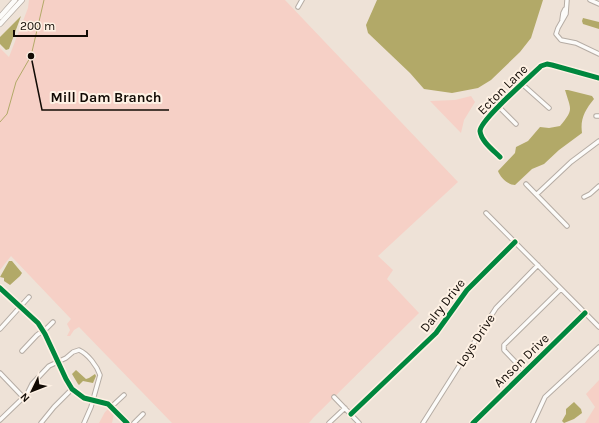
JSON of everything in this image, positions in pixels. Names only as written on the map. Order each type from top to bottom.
[{"type":"main road","points":[[0,17],[15,0]]},
{"type":"main road","points":[[0,24],[22,0]]},
{"type":"street","points":[[298,7],[302,0]]},
{"type":"street","points":[[567,0],[566,14],[556,34],[558,38],[576,43],[599,53]]},
{"type":"street","points":[[590,0],[599,4]]},
{"type":"street","name":"Ecton Lane","points":[[500,157],[481,136],[480,129],[484,122],[499,106],[541,66],[547,64],[599,78]]},
{"type":"street","points":[[522,84],[549,108]]},
{"type":"street","points":[[499,106],[516,124]]},
{"type":"street","points":[[537,194],[571,162],[599,142]]},
{"type":"street","points":[[526,184],[567,226]]},
{"type":"street","points":[[584,197],[599,186]]},
{"type":"street","points":[[486,213],[599,327]]},
{"type":"street","name":"Dalry Drive","points":[[351,414],[436,333],[467,290],[515,242]]},
{"type":"street","name":"Loys Drive","points":[[423,423],[496,308],[538,266]]},
{"type":"street","points":[[0,288],[34,319],[43,331],[72,389],[80,396],[111,407],[127,423]]},
{"type":"street","points":[[525,372],[504,349],[504,345],[562,289]]},
{"type":"street","points":[[0,329],[29,297]]},
{"type":"street","name":"Anson Drive","points":[[473,423],[585,313]]},
{"type":"street","points":[[22,351],[37,335],[53,322]]},
{"type":"street","points":[[533,423],[545,398],[599,347]]},
{"type":"street","points":[[0,420],[27,394],[32,384],[46,369],[73,352],[79,350],[86,355],[100,373],[100,379],[84,423]]},
{"type":"street","points":[[0,373],[23,397]]},
{"type":"street","points":[[41,423],[59,401],[72,389]]},
{"type":"street","points":[[111,407],[124,395]]},
{"type":"street","points":[[334,397],[359,423]]},
{"type":"street","points":[[329,423],[344,408]]},
{"type":"street","points":[[134,423],[143,414]]},
{"type":"shaded area","points":[[29,0],[285,0],[458,182],[378,256],[393,270],[387,279],[419,313],[309,423],[172,423],[79,327],[74,330],[70,336],[67,336],[70,330],[67,324],[71,319],[11,256],[0,270],[0,48],[9,57],[28,8]]},
{"type":"shaded area","points":[[377,0],[543,0],[531,38],[520,52],[491,80],[478,88],[452,93],[424,89],[410,73],[368,33],[366,25]]},
{"type":"shaded area","points":[[21,16],[9,49],[6,50],[0,44],[0,37]]},
{"type":"shaded area","points":[[583,18],[599,22],[599,29],[583,24]]},
{"type":"shaded area","points":[[565,90],[592,96],[594,99],[584,115],[582,133],[559,150],[544,164],[532,169],[515,185],[512,185],[502,178],[498,171],[515,153],[516,147],[528,141],[540,127],[549,128],[560,126],[568,116],[570,109]]},
{"type":"shaded area","points":[[471,96],[475,102],[464,120],[461,133],[430,101],[455,100]]},
{"type":"shaded area","points":[[9,261],[12,261],[22,273],[10,285],[4,281],[4,278],[0,277]]},
{"type":"shaded area","points":[[76,370],[86,379],[95,374],[96,376],[93,383],[83,381],[79,385],[72,374]]},
{"type":"shaded area","points":[[599,380],[599,423],[585,423],[595,407],[586,394]]},
{"type":"shaded area","points":[[574,402],[581,409],[582,413],[574,419],[564,423],[562,421],[566,414],[566,409]]},
{"type":"shaded area","points":[[108,409],[114,414],[112,423],[99,423],[105,412]]},
{"type":"waterway","points":[[0,122],[7,114],[16,82],[31,56],[44,0]]},
{"type":"cycle path","points":[[500,157],[488,145],[481,135],[480,131],[482,125],[497,108],[541,66],[547,64],[552,65],[599,78]]},
{"type":"cycle path","points":[[351,414],[436,333],[467,290],[515,242]]},
{"type":"cycle path","points":[[0,288],[38,323],[72,389],[84,398],[108,404],[127,423]]},
{"type":"cycle path","points":[[473,423],[585,313]]},
{"type":"place","name":"Mill Dam Branch","points":[[31,56]]}]
